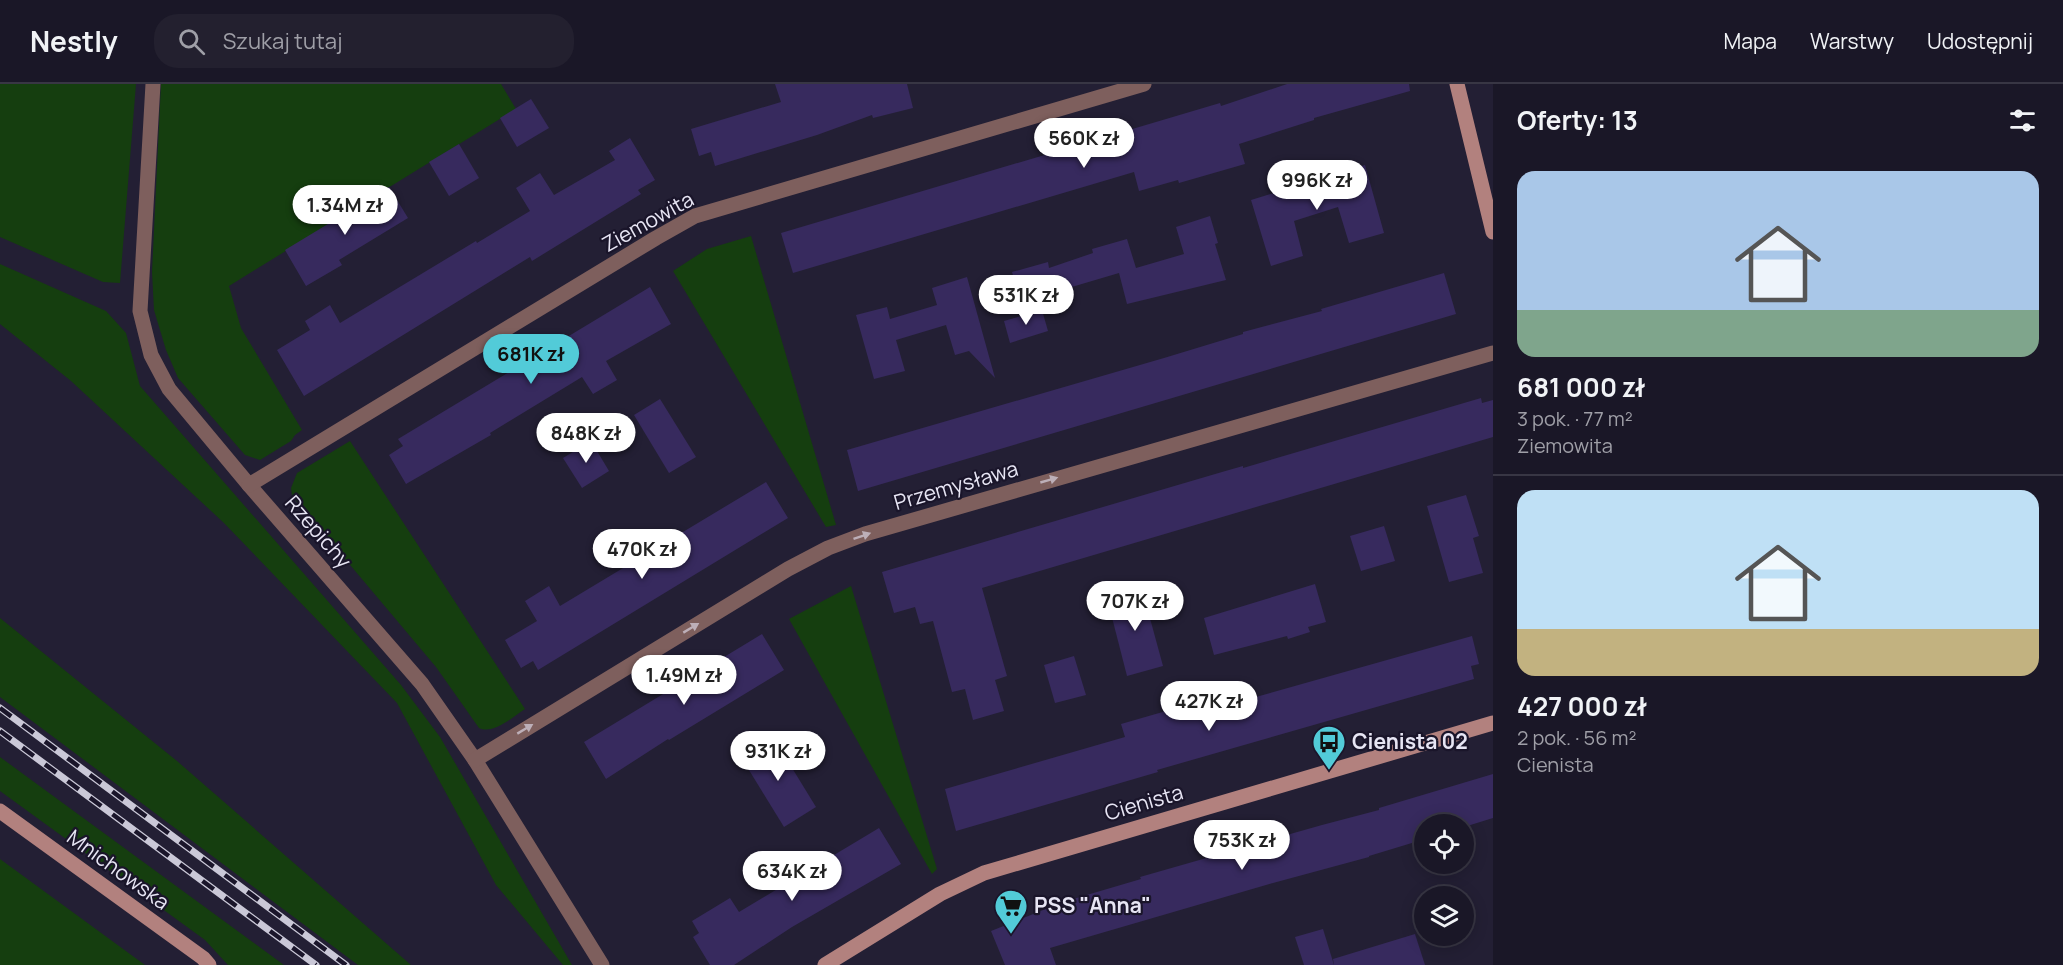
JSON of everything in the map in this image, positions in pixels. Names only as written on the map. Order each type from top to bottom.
[{"type":"street","name":"Rzepichy","points":[[153,84],[140,311],[151,355],[169,389],[422,684],[475,760],[602,965]]},
{"type":"street","name":"Ziemowita","points":[[249,485],[695,216],[1144,84]]},
{"type":"street","points":[[1457,84],[1493,232]]},
{"type":"street","name":"Przemysława","points":[[475,760],[789,569],[828,548],[887,528],[1493,353]]},
{"type":"street","name":"Cienista","points":[[825,965],[940,894],[984,873],[1493,723]]},
{"type":"street","name":"Mnichowska","points":[[0,811],[203,958],[209,965]]},
{"type":"green space","points":[[0,84],[136,84],[120,283],[103,282],[0,237]]},
{"type":"green space","points":[[161,84],[501,84],[516,109],[229,286],[241,328],[302,430],[291,441],[260,460],[245,455],[178,378],[166,350],[154,310],[152,272]]},
{"type":"green space","points":[[751,236],[836,525],[826,527],[673,271],[707,249]]},
{"type":"green space","points":[[0,264],[106,311],[126,333],[140,386],[401,685],[440,737],[572,965],[563,965],[496,885],[397,703],[224,523],[71,381],[0,324]]},
{"type":"green space","points":[[350,441],[525,709],[503,724],[485,730],[479,728],[436,667],[292,496],[291,488],[297,473]]},
{"type":"green space","points":[[851,586],[937,869],[932,874],[789,619]]},
{"type":"green space","points":[[0,618],[177,761],[411,965],[358,965],[0,697]]},
{"type":"green space","points":[[0,757],[284,965],[228,965],[205,940],[0,791]]},
{"type":"green space","points":[[0,859],[145,965],[0,965]]},
{"type":"building","points":[[775,84],[907,84],[913,108],[873,118],[872,115],[817,135],[715,166],[711,152],[699,156],[691,129],[781,102]]},
{"type":"building","points":[[1287,84],[1409,84],[1410,91],[1314,118],[1314,120],[1239,144],[1245,164],[1179,183],[1178,180],[1139,191],[1134,172],[793,273],[781,233],[1220,103],[1221,106]]},
{"type":"building","points":[[531,99],[549,128],[517,147],[500,118]]},
{"type":"building","points":[[630,138],[655,180],[638,190],[641,194],[532,261],[530,257],[304,396],[277,350],[310,330],[305,321],[330,305],[340,323],[530,211],[516,188],[540,173],[554,195],[615,160],[609,151]]},
{"type":"building","points":[[459,144],[479,178],[449,196],[429,162]]},
{"type":"building","points":[[1365,165],[1384,233],[1349,243],[1338,207],[1294,221],[1303,256],[1271,266],[1251,200]]},
{"type":"building","points":[[389,187],[408,218],[339,260],[342,265],[306,286],[285,250]]},
{"type":"building","points":[[1210,216],[1218,243],[1215,244],[1226,280],[1127,304],[1119,273],[1021,302],[1012,272],[1048,262],[1049,268],[1093,253],[1092,249],[1127,239],[1136,268],[1184,254],[1176,227]]},
{"type":"building","points":[[1444,273],[1456,314],[858,491],[847,450],[1164,358],[1243,334],[1243,332],[1322,311],[1321,309]]},
{"type":"building","points":[[967,277],[995,378],[969,351],[955,355],[946,325],[896,340],[905,371],[874,379],[856,315],[887,307],[890,319],[937,305],[932,288]]},
{"type":"building","points":[[650,287],[671,324],[606,361],[617,380],[593,394],[582,377],[490,433],[491,435],[406,484],[389,455],[403,446],[398,439]]},
{"type":"building","points":[[1042,310],[1048,331],[1010,343],[1004,321]]},
{"type":"building","points":[[1481,398],[1482,403],[1493,400],[1493,437],[982,588],[1007,676],[995,680],[1004,711],[973,720],[965,689],[952,692],[933,621],[920,624],[915,607],[894,613],[882,572]]},
{"type":"building","points":[[660,399],[696,457],[669,473],[634,415]]},
{"type":"building","points":[[591,441],[609,471],[582,488],[563,458]]},
{"type":"building","points":[[766,482],[788,518],[538,670],[533,661],[521,668],[505,640],[537,621],[525,601],[549,586],[560,606]]},
{"type":"building","points":[[1466,495],[1479,536],[1473,538],[1483,573],[1449,582],[1427,506]]},
{"type":"building","points":[[1384,526],[1395,561],[1361,571],[1350,536]]},
{"type":"building","points":[[1315,584],[1326,622],[1308,627],[1310,632],[1288,639],[1287,636],[1214,655],[1204,618]]},
{"type":"building","points":[[1142,589],[1163,666],[1127,676],[1107,598]]},
{"type":"building","points":[[762,634],[784,670],[606,779],[584,742]]},
{"type":"building","points":[[1472,636],[1479,664],[1471,666],[1474,679],[1157,770],[1158,772],[956,831],[945,789],[1125,737],[1121,724],[1180,707],[1178,701],[1226,688],[1231,704]]},
{"type":"building","points":[[1074,656],[1086,695],[1055,703],[1044,665]]},
{"type":"building","points":[[773,737],[816,807],[784,827],[741,757]]},
{"type":"building","points":[[1493,774],[1493,818],[1474,824],[1474,814],[1414,814],[1414,842],[1050,948],[1056,965],[1005,965],[991,931],[1063,902],[1141,879],[1140,877],[1379,810],[1379,808]]},
{"type":"building","points":[[879,828],[901,864],[792,927],[734,965],[710,965],[693,937],[699,933],[692,921],[730,898],[739,912]]},
{"type":"building","points":[[1323,929],[1334,965],[1304,965],[1295,937]]},
{"type":"building","points":[[1414,934],[1414,946],[1419,946],[1425,965],[1334,965],[1333,959]]},
{"type":"railway","points":[[0,708],[346,965]]},
{"type":"railway","points":[[0,731],[316,965]]},
{"type":"place","name":"Cienista 02","points":[[1329,771]]},
{"type":"place","name":"PSS \"Anna\"","points":[[1011,935]]}]
